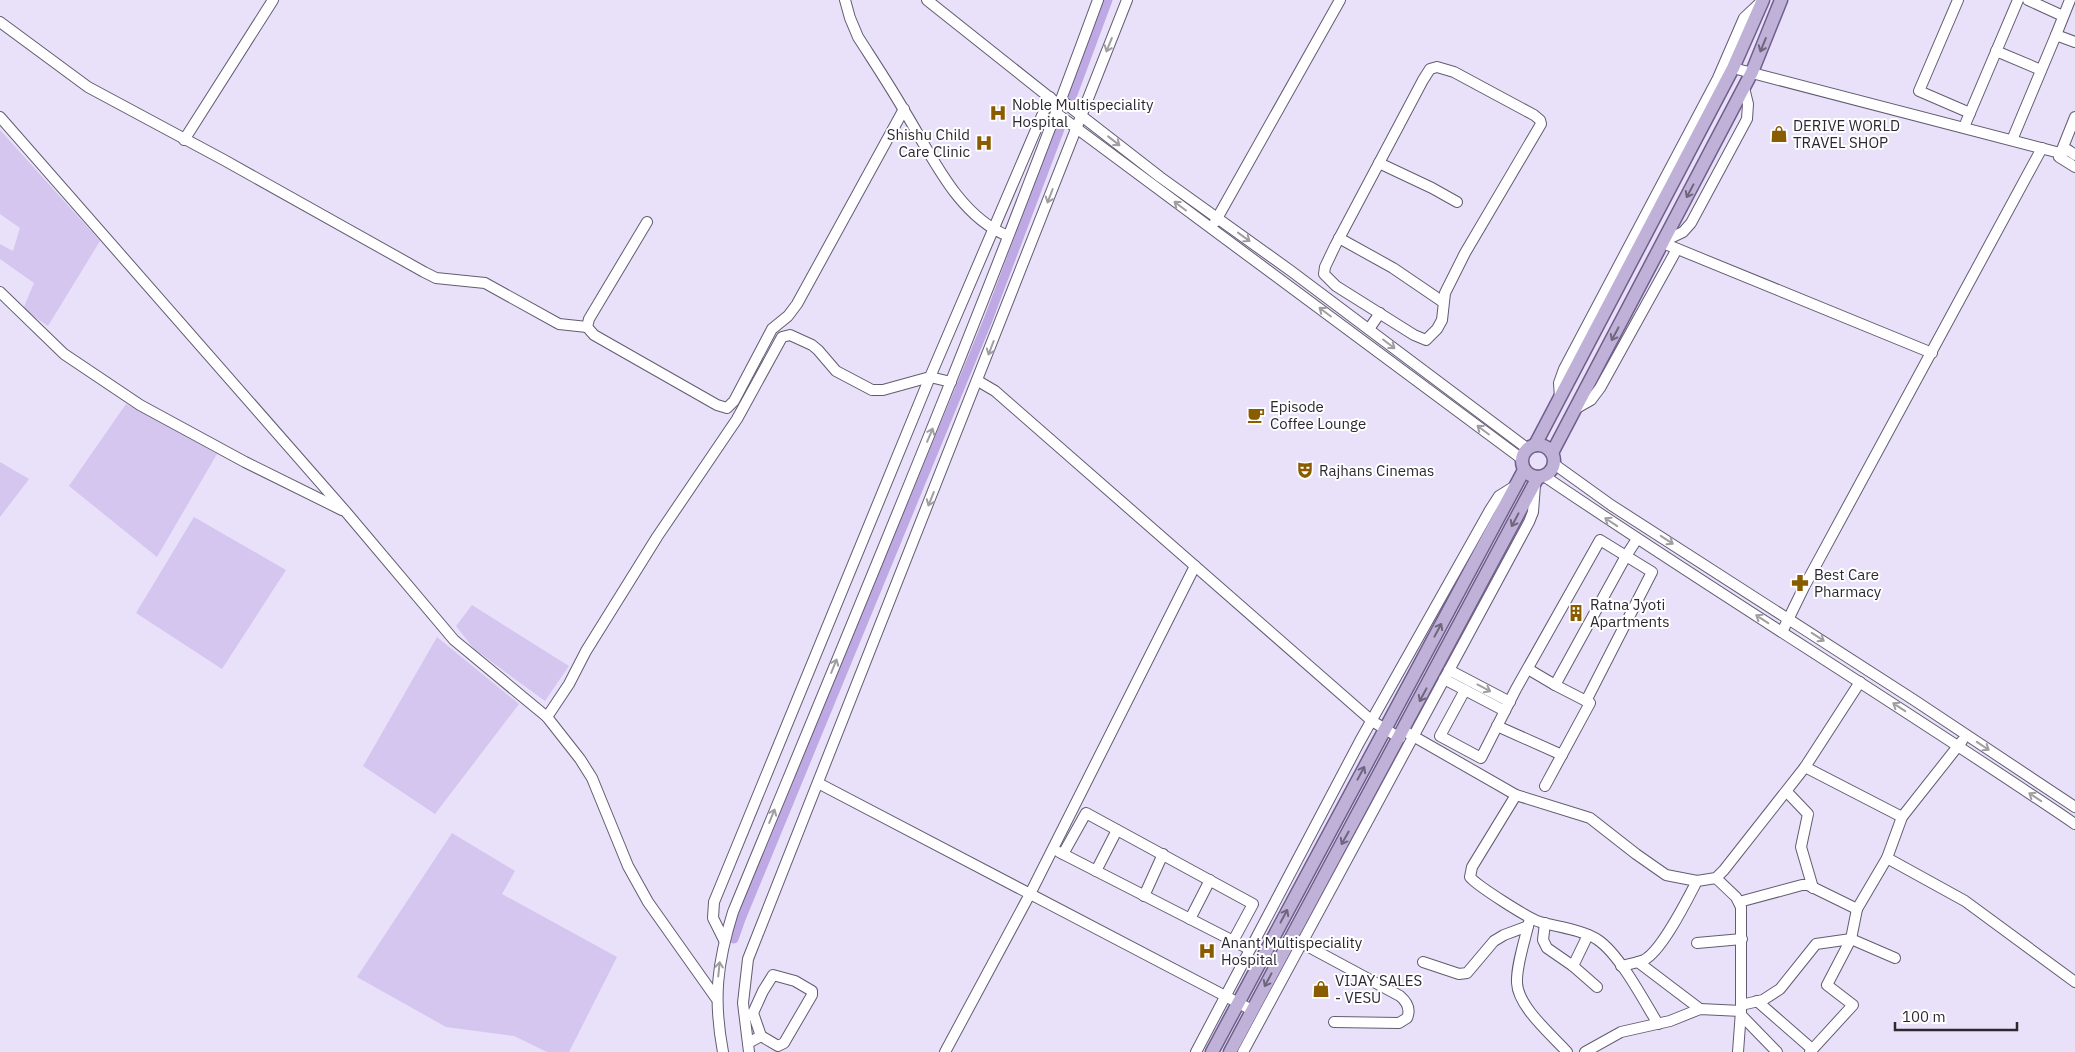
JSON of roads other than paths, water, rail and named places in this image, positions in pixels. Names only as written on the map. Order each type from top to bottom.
[{"type":"main road","points":[[1212,1052],[1515,486],[1527,456],[1560,398],[1734,68],[1763,0]]},
{"type":"main road","points":[[1240,1050],[1252,1010],[1296,939],[1539,479],[1552,469],[1553,459],[1575,409],[1744,88],[1781,0]]},
{"type":"main road","points":[[1527,456],[1545,446],[1553,459]]},
{"type":"main road","points":[[1527,456],[1533,476],[1539,479]]},
{"type":"street","points":[[184,140],[273,0]]},
{"type":"street","points":[[846,0],[850,18],[858,37],[942,173],[968,207],[993,230],[1008,236]]},
{"type":"street","points":[[928,0],[1050,97],[1076,128],[1211,229],[1527,456]]},
{"type":"street","points":[[723,1052],[716,998],[721,948],[736,903],[951,382],[1059,106],[1098,0]]},
{"type":"street","points":[[749,1047],[743,1003],[748,959],[1127,0]]},
{"type":"street","points":[[1211,229],[1340,0]]},
{"type":"street","points":[[1560,398],[1559,383],[1564,369],[1718,78],[1744,18],[1763,0]]},
{"type":"street","points":[[1958,0],[1919,91],[1970,113]]},
{"type":"street","points":[[1964,127],[2018,0]]},
{"type":"street","points":[[2028,0],[2064,16]]},
{"type":"street","points":[[2012,140],[2070,0]]},
{"type":"street","points":[[0,22],[88,87],[224,160],[430,275],[485,283],[559,324],[587,327],[594,335],[717,405],[727,408],[731,406],[772,329],[788,316],[797,304],[904,109]]},
{"type":"street","points":[[2056,35],[2075,42]]},
{"type":"street","points":[[1996,51],[2041,70]]},
{"type":"street","points":[[1437,68],[1454,72],[1540,120],[1539,130],[1511,172],[1445,293],[1442,320],[1426,340],[1414,335],[1336,286],[1324,274],[1325,267],[1339,238],[1430,69],[1437,68]]},
{"type":"street","points":[[1734,68],[2060,153],[2068,150],[2075,155]]},
{"type":"street","points":[[1664,242],[1683,232],[1691,223],[1747,119],[1748,104],[1744,88]]},
{"type":"street","points":[[724,940],[713,918],[714,902],[930,377],[1050,97]]},
{"type":"street","points":[[1059,106],[1081,116],[1356,319],[1527,456]]},
{"type":"street","points":[[0,117],[346,512],[460,646],[546,717],[580,759],[592,778],[628,866],[648,902],[716,998]]},
{"type":"street","points":[[2075,117],[2060,153],[2060,157],[2063,160],[2075,167]]},
{"type":"street","points":[[1782,632],[1804,587],[2042,148]]},
{"type":"street","points":[[1379,163],[1457,202]]},
{"type":"street","points":[[587,327],[589,319],[647,222]]},
{"type":"street","points":[[1339,238],[1393,268],[1443,302]]},
{"type":"street","points":[[1664,242],[1676,249],[1932,354]]},
{"type":"street","points":[[1575,409],[1591,400],[1600,388],[1676,249]]},
{"type":"street","points":[[0,292],[64,354],[140,405],[245,462],[346,512]]},
{"type":"street","points":[[1356,319],[1365,304]]},
{"type":"street","points":[[1369,329],[1380,312]]},
{"type":"street","points":[[546,717],[569,684],[586,651],[657,537],[737,419],[782,337],[793,336],[812,345],[836,371],[872,390],[883,390],[930,377],[951,382]]},
{"type":"street","points":[[978,381],[995,391],[1372,721],[1385,729],[1405,735],[1516,795],[1582,814],[1597,823],[1660,872],[1674,877],[1697,881],[1716,878],[1805,767],[1860,682]]},
{"type":"street","points":[[1553,459],[1611,505],[1966,734],[2075,808]]},
{"type":"street","points":[[1405,735],[1446,674],[1531,517],[1539,479],[1637,539],[1860,682],[2075,824]]},
{"type":"street","points":[[1196,1052],[1372,721],[1495,502],[1503,492],[1515,486]]},
{"type":"street","points":[[1555,685],[1637,539]]},
{"type":"street","points":[[1465,690],[1440,736],[1480,758],[1600,540],[1652,572],[1586,701]]},
{"type":"street","points":[[945,1052],[1030,894],[1195,566]]},
{"type":"street","points":[[1528,669],[1590,703],[1545,786]]},
{"type":"street","points":[[1446,674],[1465,690],[1507,707]]},
{"type":"street","points":[[1446,674],[1507,707]]},
{"type":"street","points":[[1497,726],[1562,755]]},
{"type":"street","points":[[1757,1001],[1811,1050],[1853,1004],[1826,985],[1851,940],[1857,909],[1887,858],[1902,817],[1959,746],[1966,734]]},
{"type":"street","points":[[1805,767],[1902,817]]},
{"type":"street","points":[[818,783],[1252,1010]]},
{"type":"street","points":[[1786,792],[1808,814],[1801,847],[1813,888]]},
{"type":"street","points":[[1516,795],[1472,866],[1470,877],[1529,922]]},
{"type":"street","points":[[1063,854],[1086,813],[1253,904],[1233,941]]},
{"type":"street","points":[[1096,871],[1117,830]]},
{"type":"street","points":[[1053,849],[1249,950]]},
{"type":"street","points":[[1144,896],[1163,854]]},
{"type":"street","points":[[1887,858],[1965,901],[2075,982]]},
{"type":"street","points":[[1716,878],[1739,902],[1742,913],[1741,1010],[1738,1052]]},
{"type":"street","points":[[1190,919],[1210,880]]},
{"type":"street","points":[[1621,966],[1647,959],[1667,934],[1697,881]]},
{"type":"street","points":[[1739,902],[1796,885],[1808,885],[1857,909]]},
{"type":"street","points":[[1529,922],[1517,975],[1518,991],[1528,1008],[1567,1052]]},
{"type":"street","points":[[1424,962],[1454,972],[1467,973],[1494,941],[1529,922],[1545,923],[1600,941],[1621,966],[1658,1024]]},
{"type":"street","points":[[1545,923],[1544,944],[1551,952],[1574,966],[1597,987]]},
{"type":"street","points":[[1574,966],[1588,936]]},
{"type":"street","points":[[1240,1050],[1296,939],[1400,996],[1407,1003],[1409,1010],[1407,1018],[1399,1023],[1334,1022]]},
{"type":"street","points":[[1697,943],[1742,939]]},
{"type":"street","points":[[1586,1052],[1621,1032],[1676,1020],[1700,1009],[1741,1010],[1771,996],[1780,989],[1816,944],[1851,940],[1895,958]]},
{"type":"street","points":[[1638,962],[1700,1009]]},
{"type":"street","points":[[773,976],[795,981],[812,991],[812,995],[784,1043],[778,1046],[761,1036],[753,1013],[763,991],[773,976]]},
{"type":"street","points":[[1741,1010],[1777,1052]]},
{"type":"street","points":[[749,1047],[761,1036]]},
{"type":"waterway","points":[[1072,97],[1108,0]]},
{"type":"waterway","points":[[734,939],[988,320],[1060,129]]},
{"type":"place","name":"Noble Multispeciality Hospital","points":[[998,113]]},
{"type":"place","name":"DERIVE WORLD TRAVEL SHOP","points":[[1779,134]]},
{"type":"place","name":"Shishu Child Care Clinic","points":[[984,143]]},
{"type":"place","name":"Episode Coffee Lounge","points":[[1256,415]]},
{"type":"place","name":"Rajhans Cinemas","points":[[1305,470]]},
{"type":"place","name":"Best Care Pharmacy","points":[[1800,583]]},
{"type":"place","name":"Ratna Jyoti Apartments","points":[[1576,613]]},
{"type":"place","name":"Anant Multispeciality Hospital","points":[[1207,951]]},
{"type":"place","name":"VIJAY SALES - VESU","points":[[1321,989]]}]
